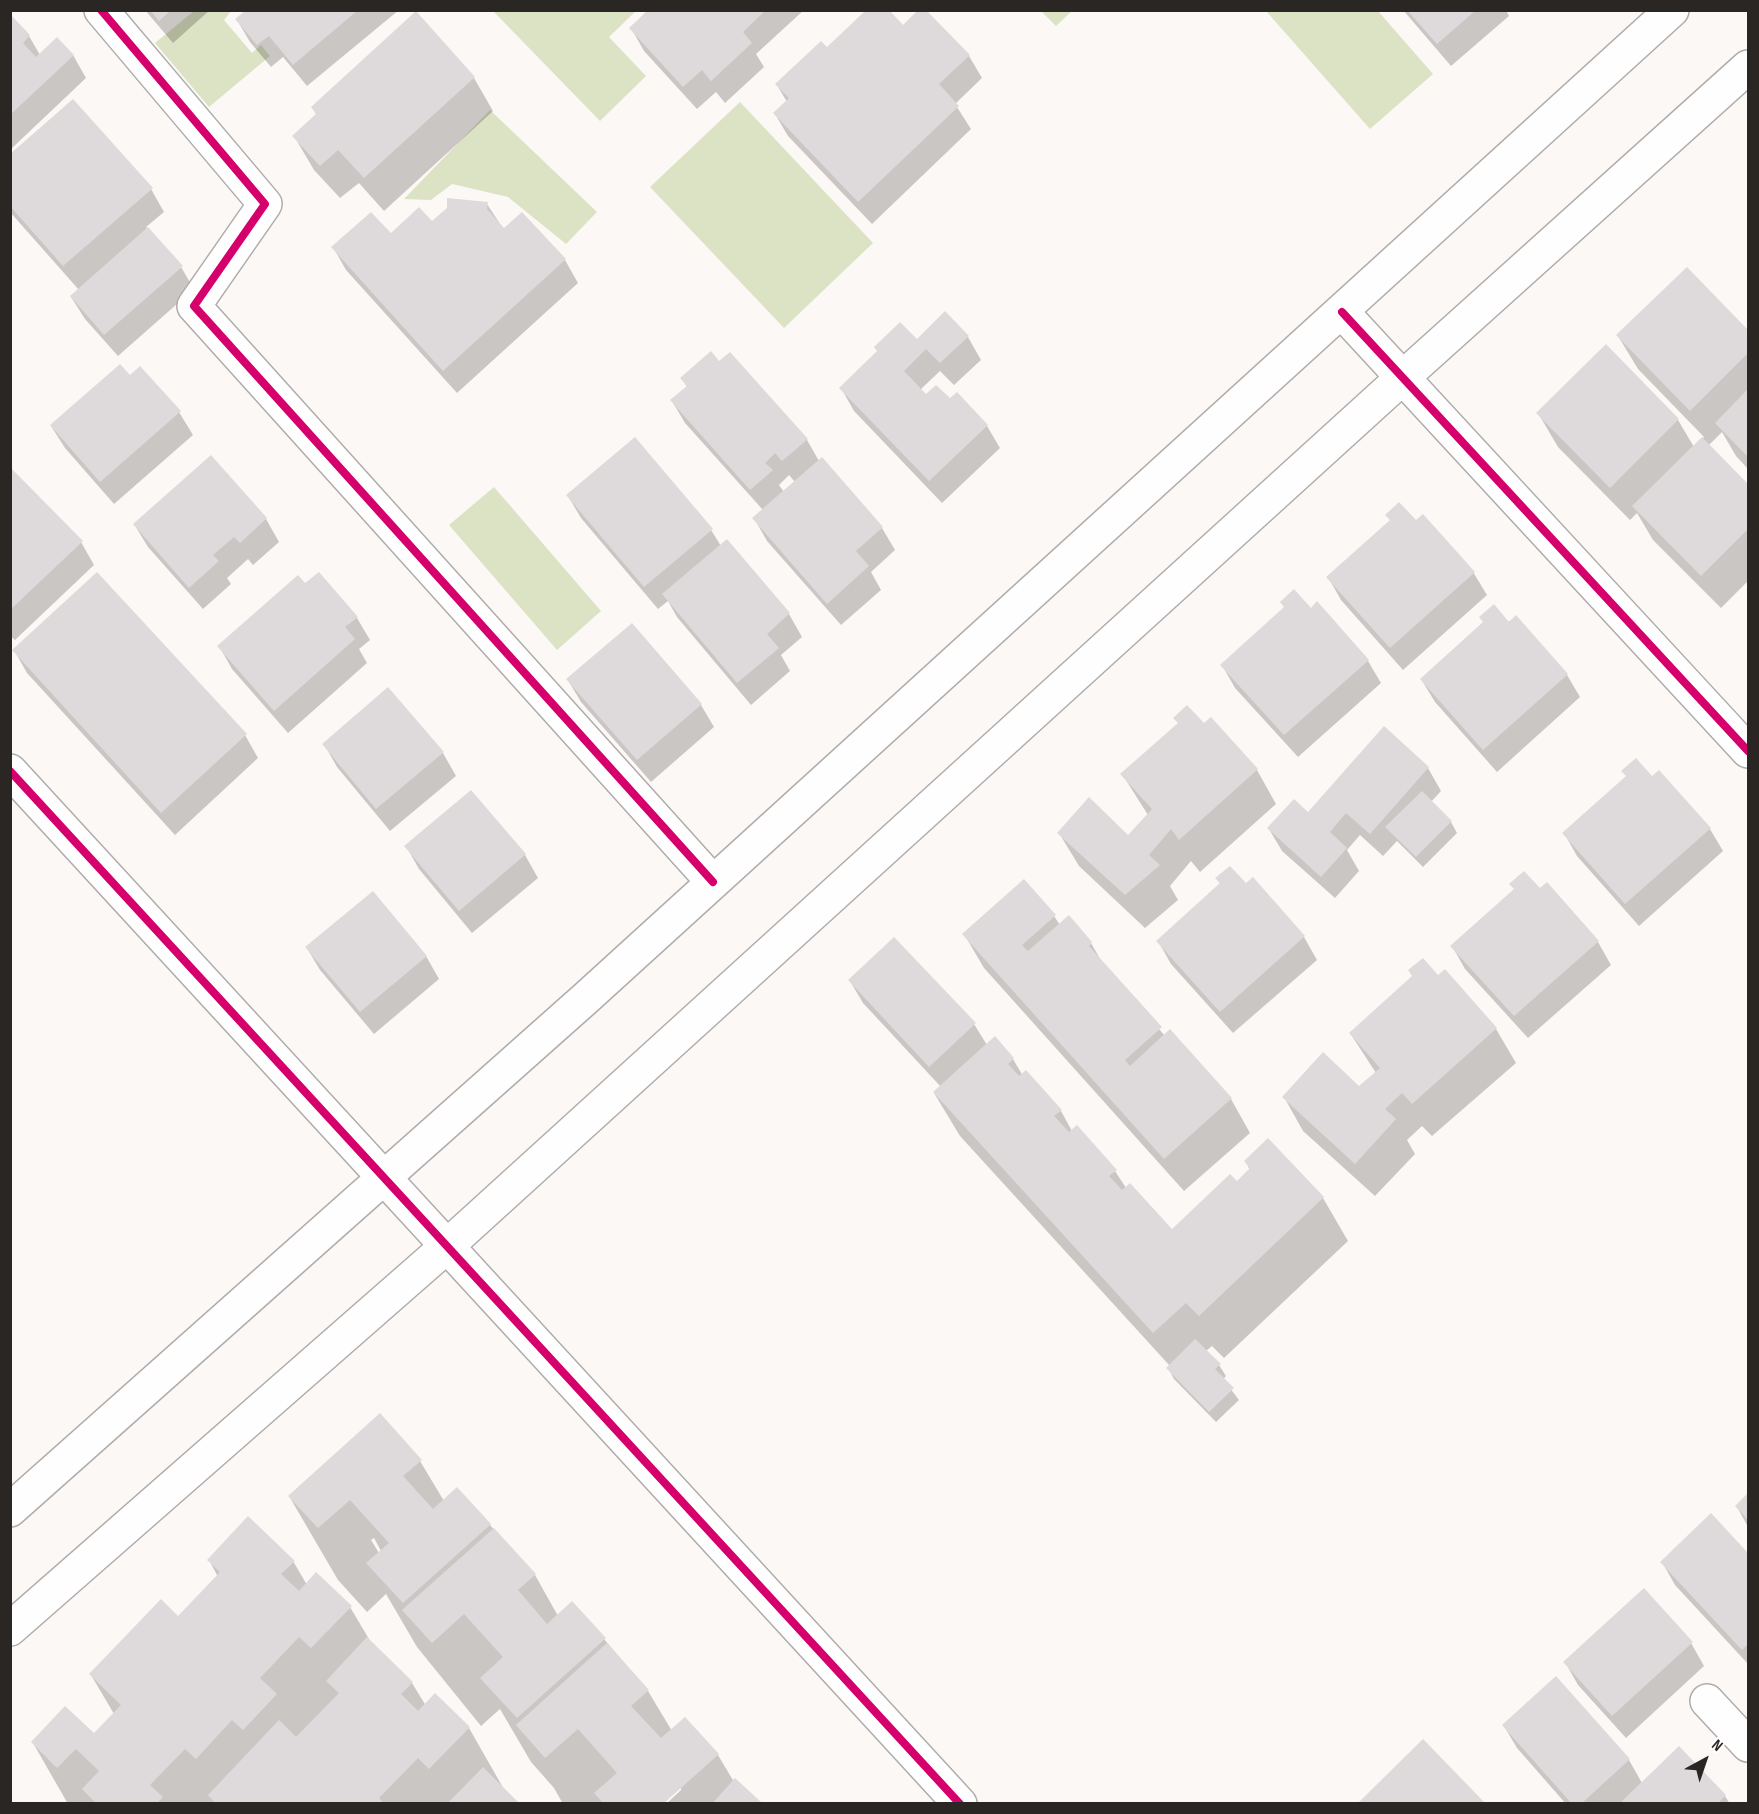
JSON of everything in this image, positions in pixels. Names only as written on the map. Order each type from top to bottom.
[{"type":"main road","points":[[101,10],[265,204],[194,306],[713,882]]},
{"type":"main road","points":[[10,1510],[384,1179],[1342,312],[1672,10]]},
{"type":"main road","points":[[10,1629],[446,1247],[1401,379],[1749,67]]},
{"type":"main road","points":[[1342,312],[1401,379],[1749,751]]},
{"type":"main road","points":[[10,771],[960,1803]]},
{"type":"main road","points":[[1707,1701],[1749,1745]]},
{"type":"green space","points":[[194,11],[231,11],[224,20],[252,53],[261,45],[270,56],[209,107],[155,43]]},
{"type":"green space","points":[[493,11],[636,11],[609,37],[646,76],[600,121]]},
{"type":"green space","points":[[1041,11],[1072,11],[1056,26]]},
{"type":"green space","points":[[1266,11],[1378,11],[1433,74],[1370,129]]},
{"type":"green space","points":[[740,102],[873,243],[784,328],[650,187]]},
{"type":"green space","points":[[490,110],[597,212],[566,244],[508,197],[452,184],[431,200],[404,199]]},
{"type":"green space","points":[[494,487],[601,611],[557,650],[449,525]]},
{"type":"building","points":[[150,10],[171,10],[159,21]]},
{"type":"building","points":[[246,10],[358,10],[293,65],[269,36],[257,45],[235,19]]},
{"type":"building","points":[[648,10],[766,10],[743,32],[752,43],[711,81],[702,70],[683,87],[629,28]]},
{"type":"building","points":[[866,10],[889,10],[903,25],[918,10],[926,10],[970,55],[939,84],[959,106],[858,202],[773,113],[789,98],[775,84],[821,41],[827,47]]},
{"type":"building","points":[[1407,10],[1476,10],[1437,44]]},
{"type":"building","points":[[416,11],[475,77],[364,178],[338,150],[320,166],[292,136],[316,114],[311,107]]},
{"type":"building","points":[[10,14],[30,35],[23,43],[36,57],[57,37],[74,55],[10,115]]},
{"type":"building","points":[[73,99],[153,188],[63,266],[10,206],[10,154]]},
{"type":"building","points":[[447,198],[488,202],[487,209],[504,228],[522,212],[566,259],[443,371],[331,247],[371,212],[391,233],[419,207],[432,221],[447,208]]},
{"type":"building","points":[[148,227],[183,266],[104,335],[70,296]]},
{"type":"building","points":[[1687,267],[1748,330],[1748,353],[1690,411],[1616,335]]},
{"type":"building","points":[[945,311],[969,336],[940,363],[926,349],[904,371],[926,394],[936,385],[950,398],[957,392],[988,425],[929,481],[839,388],[877,351],[874,347],[900,322],[917,339]]},
{"type":"building","points":[[1606,344],[1679,419],[1610,488],[1536,413]]},
{"type":"building","points":[[711,351],[719,361],[730,352],[808,439],[782,461],[775,453],[765,463],[773,470],[750,490],[670,400],[687,386],[680,378]]},
{"type":"building","points":[[120,364],[130,375],[140,366],[181,411],[100,482],[50,425]]},
{"type":"building","points":[[1748,389],[1748,457],[1715,423]]},
{"type":"building","points":[[635,437],[713,529],[644,587],[566,495]]},
{"type":"building","points":[[1702,437],[1748,484],[1748,529],[1701,576],[1632,506]]},
{"type":"building","points":[[211,455],[267,518],[240,543],[234,537],[213,555],[219,561],[189,588],[133,524]]},
{"type":"building","points":[[822,457],[883,527],[856,551],[869,566],[827,604],[752,518]]},
{"type":"building","points":[[10,467],[83,541],[10,610]]},
{"type":"building","points":[[1399,502],[1416,520],[1423,514],[1475,572],[1390,648],[1326,577],[1390,520],[1385,515]]},
{"type":"building","points":[[727,539],[790,613],[767,634],[779,648],[737,683],[662,594]]},
{"type":"building","points":[[97,572],[247,734],[161,813],[12,650]]},
{"type":"building","points":[[319,572],[358,617],[345,627],[355,639],[274,711],[217,646],[298,575],[305,583]]},
{"type":"building","points":[[1294,589],[1311,608],[1317,601],[1369,660],[1284,735],[1220,665],[1284,607],[1280,602]]},
{"type":"building","points":[[1494,604],[1509,622],[1516,615],[1568,674],[1483,750],[1420,679],[1483,622],[1479,617]]},
{"type":"building","points":[[632,623],[702,704],[637,760],[566,679]]},
{"type":"building","points":[[388,687],[444,752],[376,809],[322,744]]},
{"type":"building","points":[[1187,705],[1204,723],[1211,717],[1258,769],[1179,840],[1171,829],[1149,855],[1160,865],[1125,895],[1057,833],[1089,797],[1128,835],[1152,809],[1120,774],[1178,723],[1173,718]]},
{"type":"building","points":[[1384,726],[1429,767],[1370,834],[1346,813],[1330,832],[1347,848],[1321,877],[1267,828],[1294,799],[1308,812]]},
{"type":"building","points":[[1636,758],[1652,776],[1659,770],[1711,828],[1625,904],[1562,833],[1626,776],[1621,771]]},
{"type":"building","points":[[471,790],[526,854],[459,911],[404,846]]},
{"type":"building","points":[[1422,791],[1452,821],[1416,857],[1385,827]]},
{"type":"building","points":[[1230,866],[1246,883],[1253,877],[1305,936],[1220,1012],[1156,941],[1220,883],[1215,878]]},
{"type":"building","points":[[1524,871],[1540,888],[1547,882],[1599,941],[1514,1016],[1450,946],[1514,889],[1509,884]]},
{"type":"building","points":[[1024,879],[1056,915],[1022,945],[1028,951],[1069,915],[1092,942],[1089,946],[1162,1027],[1125,1060],[1130,1066],[1170,1029],[1232,1098],[1164,1159],[962,934]]},
{"type":"building","points":[[373,891],[427,956],[360,1012],[305,947]]},
{"type":"building","points":[[894,937],[976,1023],[929,1067],[848,980]]},
{"type":"building","points":[[1423,958],[1438,975],[1445,969],[1497,1028],[1412,1104],[1402,1093],[1385,1109],[1396,1119],[1355,1164],[1282,1097],[1323,1052],[1359,1086],[1380,1068],[1349,1033],[1412,976],[1408,970]]},
{"type":"building","points":[[995,1036],[1014,1058],[1008,1064],[1019,1076],[1026,1070],[1062,1110],[1054,1116],[1069,1132],[1077,1125],[1117,1170],[1109,1176],[1122,1190],[1130,1183],[1172,1229],[1230,1174],[1237,1181],[1250,1168],[1244,1161],[1268,1138],[1324,1197],[1199,1316],[1186,1303],[1153,1333],[933,1092]]},
{"type":"building","points":[[1195,1339],[1221,1364],[1215,1369],[1234,1388],[1209,1412],[1166,1368]]},
{"type":"building","points":[[380,1413],[422,1460],[403,1476],[433,1509],[457,1487],[491,1524],[403,1603],[366,1563],[389,1543],[350,1500],[318,1528],[288,1496]]},
{"type":"building","points":[[1748,1493],[1748,1520],[1735,1506]]},
{"type":"building","points":[[1711,1513],[1748,1553],[1748,1644],[1742,1650],[1660,1562]]},
{"type":"building","points":[[248,1516],[295,1561],[281,1574],[299,1591],[316,1572],[352,1606],[311,1648],[299,1637],[260,1678],[277,1694],[243,1730],[232,1720],[196,1759],[185,1749],[150,1785],[163,1797],[156,1804],[97,1804],[82,1789],[99,1771],[76,1749],[57,1768],[31,1742],[65,1706],[94,1733],[121,1705],[89,1674],[161,1599],[178,1616],[220,1572],[207,1560]]},
{"type":"building","points":[[494,1528],[536,1574],[518,1590],[547,1624],[572,1601],[606,1638],[517,1718],[480,1678],[503,1657],[464,1614],[432,1643],[402,1610]]},
{"type":"building","points":[[1644,1588],[1693,1642],[1612,1716],[1563,1662]]},
{"type":"building","points":[[367,1637],[413,1682],[401,1694],[418,1711],[435,1693],[470,1727],[429,1769],[418,1758],[379,1798],[384,1804],[216,1804],[208,1795],[279,1720],[296,1737],[339,1693],[326,1681]]},
{"type":"building","points":[[607,1643],[649,1690],[631,1706],[661,1738],[685,1717],[719,1754],[663,1804],[604,1804],[594,1793],[617,1773],[578,1729],[545,1758],[516,1725]]},
{"type":"building","points":[[1556,1676],[1630,1759],[1581,1804],[1572,1804],[1502,1725]]},
{"type":"building","points":[[1423,1739],[1486,1804],[1357,1804]]},
{"type":"building","points":[[1679,1746],[1726,1795],[1717,1804],[1619,1804]]},
{"type":"building","points":[[483,1767],[520,1804],[447,1804]]},
{"type":"building","points":[[735,1778],[760,1801],[763,1804],[712,1804]]},
{"type":"cycle path","points":[[101,10],[265,204],[194,306],[713,882]]},
{"type":"cycle path","points":[[1342,312],[1748,751]]},
{"type":"cycle path","points":[[10,771],[960,1804]]}]
